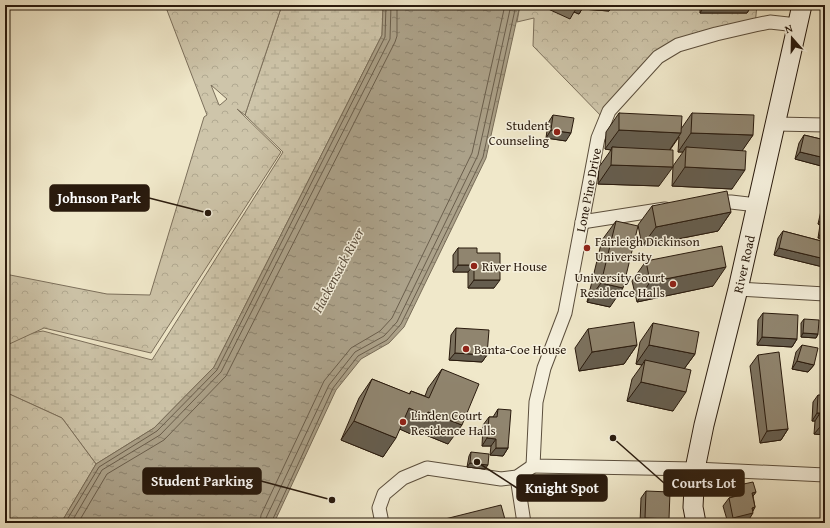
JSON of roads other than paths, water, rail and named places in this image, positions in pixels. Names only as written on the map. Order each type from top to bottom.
[{"type":"main road","name":"River Road","points":[[696,523],[693,507],[695,469],[704,425],[738,289],[802,5]]},
{"type":"street","name":"Lone Pine Drive","points":[[533,466],[536,402],[544,368],[565,313],[598,138],[609,111],[658,57],[678,45],[748,26],[770,22],[797,24]]},
{"type":"street","points":[[776,124],[825,125]]},
{"type":"street","points":[[700,203],[731,202],[757,205]]},
{"type":"street","points":[[582,222],[680,206]]},
{"type":"street","points":[[738,289],[825,294]]},
{"type":"street","points":[[382,523],[379,508],[384,494],[403,478],[428,468],[501,479],[517,477],[533,466],[695,469],[825,475]]},
{"type":"street","points":[[517,477],[524,523]]},
{"type":"water","name":"Hackensack River","points":[[383,5],[520,5],[486,158],[404,327],[389,343],[361,359],[336,390],[274,523],[61,523],[96,464],[154,428],[214,367],[382,35]]},
{"type":"place","name":"Student Counseling","points":[[557,132]]},
{"type":"place","name":"Johnson Park","points":[[208,213]]},
{"type":"place","name":"Fairleigh Dickinson University","points":[[587,248]]},
{"type":"place","name":"River House","points":[[474,266]]},
{"type":"place","name":"University Court Residence Halls","points":[[673,284]]},
{"type":"place","name":"Banta-Coe House","points":[[466,349]]},
{"type":"place","name":"Linden Court Residence Halls","points":[[403,422]]},
{"type":"place","name":"Courts Lot","points":[[613,438]]},
{"type":"place","name":"Knight Spot","points":[[477,462]]},
{"type":"place","name":"Student Parking","points":[[332,500]]}]
